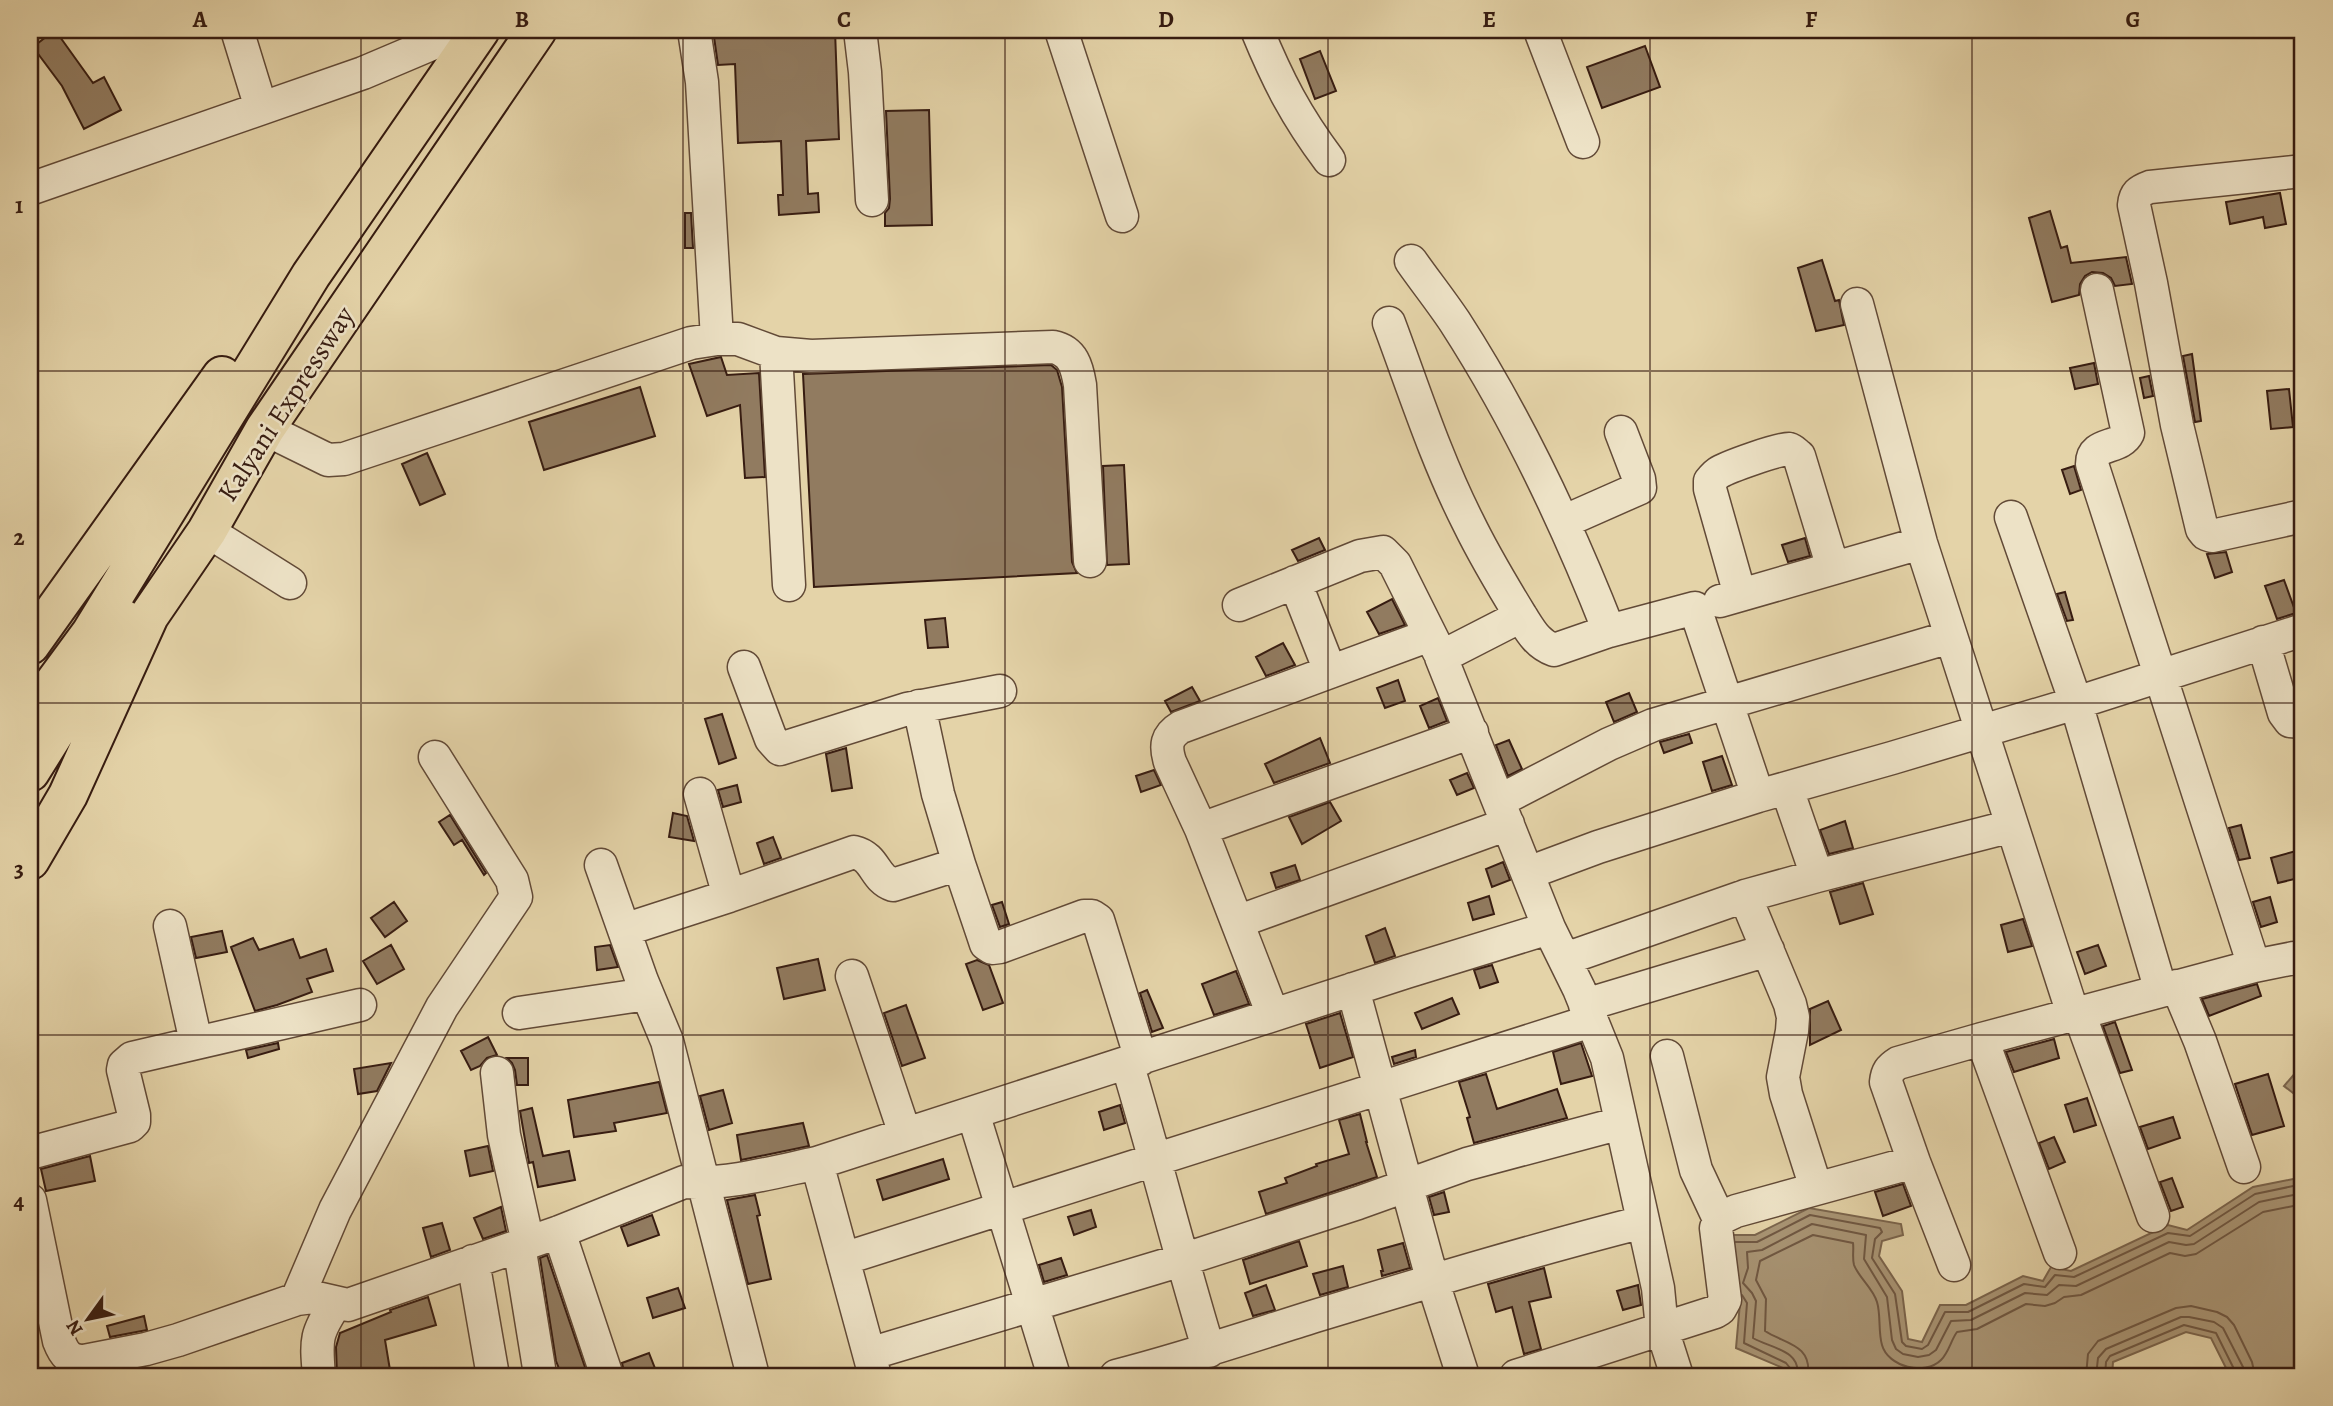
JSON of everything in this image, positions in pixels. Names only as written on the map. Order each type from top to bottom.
[{"type":"highway","points":[[30,716],[91,633],[312,275],[480,30]]},
{"type":"highway","points":[[30,772],[244,432],[506,30]]},
{"type":"highway","name":"Kalyani Expressway","points":[[30,860],[68,795],[149,616],[206,531],[265,429],[537,30]]},
{"type":"highway","points":[[30,645],[306,257],[401,115],[445,33]]},
{"type":"street","points":[[237,30],[261,108]]},
{"type":"street","points":[[694,30],[702,82],[717,339]]},
{"type":"street","points":[[860,30],[872,200]]},
{"type":"street","points":[[1061,30],[1122,216]]},
{"type":"street","points":[[1257,30],[1283,90],[1302,124],[1329,160]]},
{"type":"street","points":[[1540,30],[1583,142]]},
{"type":"street","points":[[30,189],[363,73],[445,33]]},
{"type":"street","points":[[2303,171],[2150,187],[2140,190],[2134,205],[2177,425],[2202,529],[2212,536],[2303,516]]},
{"type":"street","points":[[1411,261],[1454,321],[1534,461],[1609,631]]},
{"type":"street","points":[[2097,290],[2128,433],[2119,444],[2095,452],[2092,464],[2254,966]]},
{"type":"street","points":[[1857,304],[1921,543],[1950,637],[2076,1014],[2153,1216]]},
{"type":"street","points":[[1389,323],[1431,436],[1467,520],[1490,566],[1537,640],[1545,647],[1554,650],[1609,631],[1921,543]]},
{"type":"street","points":[[265,429],[328,460],[344,459],[679,346],[717,339],[738,339],[776,353],[811,356],[1053,346],[1063,348],[1078,369],[1090,561]]},
{"type":"street","points":[[776,353],[789,585]]},
{"type":"street","points":[[1563,522],[1640,488],[1621,432]]},
{"type":"street","points":[[1740,595],[1710,481],[1726,469],[1776,452],[1792,450],[1798,456],[1833,568]]},
{"type":"street","points":[[2011,517],[2076,703],[2169,989],[2200,1041],[2244,1167]]},
{"type":"street","points":[[206,531],[290,583]]},
{"type":"street","points":[[1239,605],[1360,556],[1383,552],[1395,564],[1436,646],[1549,928],[1608,1058],[1658,1288],[1662,1329],[1677,1376]]},
{"type":"street","points":[[1296,582],[1331,671]]},
{"type":"street","points":[[1695,608],[1727,703],[1817,876]]},
{"type":"street","points":[[1273,1015],[1201,829],[1167,751],[1167,740],[1173,732],[1213,714],[1331,671],[1436,646],[1521,616]]},
{"type":"street","points":[[1528,873],[1609,843],[2076,703],[2303,630]]},
{"type":"street","points":[[1237,922],[1503,813],[1632,732],[1950,637]]},
{"type":"street","points":[[2263,642],[2284,713],[2290,721],[2303,722]]},
{"type":"street","points":[[744,667],[771,739],[780,749],[919,706],[1000,691]]},
{"type":"street","points":[[919,706],[938,794],[986,944],[992,948],[1000,947],[1084,916],[1092,916],[1098,920],[1182,1260],[1209,1351]]},
{"type":"street","points":[[1201,829],[1472,732]]},
{"type":"street","points":[[319,1376],[316,1344],[318,1300],[335,1210],[442,1007],[516,897],[512,880],[435,757]]},
{"type":"street","points":[[701,794],[729,897]]},
{"type":"street","points":[[1565,959],[1745,896],[2012,826]]},
{"type":"street","points":[[624,930],[729,897],[854,852],[870,859],[887,883],[893,885],[959,864]]},
{"type":"street","points":[[601,865],[667,1041],[753,1376]]},
{"type":"street","points":[[1745,896],[1785,988],[1793,1017],[1783,1077],[1816,1188]]},
{"type":"street","points":[[170,926],[196,1042]]},
{"type":"street","points":[[30,1200],[63,1352],[75,1361],[146,1349],[318,1300],[348,1305],[559,1232],[684,1182],[704,1183],[817,1163],[1549,928]]},
{"type":"street","points":[[843,1259],[1379,1087],[1768,950]]},
{"type":"street","points":[[1955,1265],[1886,1082],[1891,1067],[1982,1038],[2254,966],[2294,958],[2303,961]]},
{"type":"street","points":[[852,976],[905,1134]]},
{"type":"street","points":[[1353,989],[1433,1282],[1463,1376]]},
{"type":"street","points":[[519,1013],[647,993]]},
{"type":"street","points":[[30,1153],[130,1126],[134,1122],[134,1115],[123,1070],[131,1058],[360,1005]]},
{"type":"street","points":[[1982,1038],[2060,1253]]},
{"type":"street","points":[[1516,1376],[1576,1367],[1662,1329],[1715,1312],[1725,1300],[1716,1228],[1719,1219],[1696,1170],[1667,1056]]},
{"type":"street","points":[[497,1073],[504,1135],[524,1244],[539,1368]]},
{"type":"street","points":[[973,1113],[1054,1376]]},
{"type":"street","points":[[817,1163],[872,1365],[1033,1306],[1182,1260],[1467,1164],[1621,1123]]},
{"type":"street","points":[[1719,1219],[1736,1210],[1914,1162]]},
{"type":"street","points":[[1115,1376],[1163,1370],[1209,1351],[1313,1317],[1557,1244],[1643,1222]]},
{"type":"street","points":[[559,1232],[607,1376]]},
{"type":"street","points":[[473,1261],[493,1376]]},
{"type":"water","points":[[2303,1064],[2303,1140],[2299,1135],[2302,1100],[2284,1086]]},
{"type":"water","points":[[2303,1177],[2303,1376],[2230,1376],[2211,1338],[2186,1332],[2113,1362],[2112,1376],[1781,1376],[1783,1368],[1736,1348],[1740,1303],[1723,1289],[1722,1242],[1734,1235],[1755,1235],[1809,1208],[1901,1224],[1903,1235],[1882,1241],[1879,1256],[1902,1291],[1908,1339],[1922,1342],[1940,1305],[1966,1305],[2023,1276],[2043,1281],[2051,1267],[2071,1271],[2168,1225],[2187,1230],[2253,1187]]},
{"type":"building","points":[[55,30],[93,83],[104,77],[121,110],[84,129],[62,86],[33,47]]},
{"type":"building","points":[[713,30],[835,30],[839,139],[806,141],[808,194],[818,193],[819,212],[779,215],[778,195],[783,195],[781,141],[738,143],[735,64],[718,65]]},
{"type":"building","points":[[1645,46],[1660,87],[1602,108],[1587,67]]},
{"type":"building","points":[[1320,51],[1336,91],[1315,99],[1300,59]]},
{"type":"building","points":[[929,110],[932,225],[885,226],[885,213],[890,199],[886,111]]},
{"type":"building","points":[[2280,193],[2286,224],[2265,228],[2263,217],[2230,224],[2226,202]]},
{"type":"building","points":[[2050,211],[2061,248],[2067,246],[2071,263],[2126,257],[2132,284],[2115,286],[2111,278],[2103,273],[2092,272],[2085,276],[2080,284],[2079,295],[2052,302],[2029,218]]},
{"type":"building","points":[[685,213],[691,213],[693,248],[685,248]]},
{"type":"building","points":[[1822,260],[1835,301],[1839,300],[1844,325],[1816,331],[1798,268]]},
{"type":"building","points":[[2192,354],[2201,421],[2195,422],[2183,356]]},
{"type":"building","points":[[721,357],[727,375],[759,373],[765,477],[745,478],[740,405],[707,416],[689,364]]},
{"type":"building","points":[[2094,363],[2098,384],[2075,389],[2070,368]]},
{"type":"building","points":[[1051,365],[1057,370],[1062,387],[1072,562],[1077,573],[814,587],[803,374]]},
{"type":"building","points":[[2149,376],[2153,396],[2144,398],[2140,378]]},
{"type":"building","points":[[640,387],[655,436],[544,470],[529,422]]},
{"type":"building","points":[[2289,389],[2293,427],[2271,429],[2267,391]]},
{"type":"building","points":[[427,453],[445,494],[420,505],[402,464]]},
{"type":"building","points":[[1124,465],[1129,564],[1107,565],[1103,466]]},
{"type":"building","points":[[2074,466],[2081,490],[2070,494],[2062,470]]},
{"type":"building","points":[[1319,538],[1325,550],[1298,561],[1292,550]]},
{"type":"building","points":[[1805,538],[1810,556],[1788,562],[1782,545]]},
{"type":"building","points":[[2226,552],[2232,572],[2215,578],[2207,554]]},
{"type":"building","points":[[2284,580],[2296,613],[2277,619],[2265,586]]},
{"type":"building","points":[[2065,592],[2073,620],[2067,621],[2057,594]]},
{"type":"building","points":[[1392,599],[1405,625],[1379,634],[1367,612]]},
{"type":"building","points":[[945,618],[948,647],[928,648],[925,620]]},
{"type":"building","points":[[1283,643],[1295,665],[1266,676],[1256,657]]},
{"type":"building","points":[[1398,680],[1405,701],[1385,708],[1377,688]]},
{"type":"building","points":[[1192,687],[1200,701],[1171,712],[1165,701]]},
{"type":"building","points":[[1629,693],[1637,712],[1614,722],[1606,702]]},
{"type":"building","points":[[1438,698],[1447,721],[1429,728],[1420,706]]},
{"type":"building","points":[[722,714],[736,758],[719,764],[705,719]]},
{"type":"building","points":[[1689,734],[1692,743],[1664,753],[1660,742]]},
{"type":"building","points":[[1320,738],[1330,763],[1274,783],[1265,764]]},
{"type":"building","points":[[1509,740],[1522,769],[1508,776],[1496,745]]},
{"type":"building","points":[[846,748],[852,788],[832,791],[826,754]]},
{"type":"building","points":[[1722,756],[1732,785],[1712,791],[1703,762]]},
{"type":"building","points":[[1154,770],[1161,785],[1141,792],[1136,776]]},
{"type":"building","points":[[1467,773],[1474,788],[1457,795],[1450,780]]},
{"type":"building","points":[[737,785],[741,802],[723,807],[718,790]]},
{"type":"building","points":[[1330,802],[1341,821],[1302,844],[1289,817]]},
{"type":"building","points":[[673,813],[687,816],[694,841],[669,837]]},
{"type":"building","points":[[450,815],[486,873],[484,875],[462,840],[454,845],[439,822]]},
{"type":"building","points":[[1845,821],[1853,848],[1829,854],[1820,830]]},
{"type":"building","points":[[2241,825],[2250,858],[2239,860],[2229,828]]},
{"type":"building","points":[[773,837],[781,858],[764,864],[757,843]]},
{"type":"building","points":[[2303,849],[2303,877],[2278,883],[2271,858]]},
{"type":"building","points":[[1503,862],[1510,880],[1492,887],[1486,869]]},
{"type":"building","points":[[1295,865],[1300,880],[1276,888],[1271,873]]},
{"type":"building","points":[[1863,883],[1873,914],[1840,924],[1830,892]]},
{"type":"building","points":[[1489,896],[1494,914],[1473,920],[1468,903]]},
{"type":"building","points":[[2270,897],[2277,922],[2261,927],[2253,902]]},
{"type":"building","points":[[394,902],[407,921],[385,937],[371,918]]},
{"type":"building","points":[[1002,902],[1009,924],[1000,927],[992,905]]},
{"type":"building","points":[[2023,919],[2032,946],[2008,952],[2001,925]]},
{"type":"building","points":[[1385,928],[1395,956],[1375,963],[1366,936]]},
{"type":"building","points":[[222,931],[227,952],[196,958],[191,937]]},
{"type":"building","points":[[253,938],[259,950],[293,939],[300,958],[326,949],[333,971],[307,979],[312,992],[255,1011],[231,947]]},
{"type":"building","points":[[391,945],[404,969],[377,984],[363,961]]},
{"type":"building","points":[[610,945],[618,967],[597,970],[595,947]]},
{"type":"building","points":[[2098,945],[2106,966],[2085,974],[2077,952]]},
{"type":"building","points":[[818,959],[825,990],[784,999],[777,968]]},
{"type":"building","points":[[977,960],[989,965],[1003,1003],[983,1010],[966,964]]},
{"type":"building","points":[[1492,965],[1498,982],[1480,988],[1474,970]]},
{"type":"building","points":[[1236,971],[1249,1004],[1214,1015],[1202,984]]},
{"type":"building","points":[[2257,984],[2261,996],[2209,1016],[2202,999]]},
{"type":"building","points":[[1147,990],[1163,1028],[1152,1032],[1140,993]]},
{"type":"building","points":[[1452,998],[1459,1014],[1422,1029],[1415,1013]]},
{"type":"building","points":[[1828,1001],[1841,1030],[1810,1045],[1810,1009]]},
{"type":"building","points":[[906,1005],[925,1058],[902,1066],[884,1013]]},
{"type":"building","points":[[1340,1013],[1353,1057],[1320,1068],[1306,1024]]},
{"type":"building","points":[[2115,1022],[2132,1070],[2120,1073],[2103,1026]]},
{"type":"building","points":[[488,1037],[497,1055],[487,1058],[480,1066],[471,1070],[461,1051]]},
{"type":"building","points":[[2054,1039],[2059,1058],[2014,1072],[2006,1052]]},
{"type":"building","points":[[278,1043],[279,1049],[248,1058],[246,1050]]},
{"type":"building","points":[[1581,1043],[1592,1076],[1561,1084],[1553,1052]]},
{"type":"building","points":[[1415,1050],[1416,1057],[1394,1064],[1392,1057]]},
{"type":"building","points":[[507,1058],[528,1058],[528,1085],[517,1085],[515,1070]]},
{"type":"building","points":[[391,1063],[377,1091],[358,1094],[354,1069]]},
{"type":"building","points":[[1486,1074],[1497,1109],[1557,1089],[1567,1118],[1474,1143],[1467,1118],[1470,1117],[1459,1082]]},
{"type":"building","points":[[2268,1074],[2284,1126],[2252,1135],[2235,1084]]},
{"type":"building","points":[[659,1082],[667,1113],[614,1123],[616,1131],[574,1137],[568,1100]]},
{"type":"building","points":[[723,1090],[732,1123],[709,1130],[700,1096]]},
{"type":"building","points":[[2087,1098],[2096,1125],[2074,1132],[2065,1105]]},
{"type":"building","points":[[1120,1105],[1125,1123],[1104,1130],[1099,1112]]},
{"type":"building","points":[[532,1108],[543,1156],[569,1151],[575,1180],[538,1187],[533,1162],[529,1163],[520,1111]]},
{"type":"building","points":[[1360,1114],[1377,1177],[1266,1214],[1259,1192],[1287,1183],[1285,1178],[1317,1166],[1316,1164],[1349,1154],[1339,1120]]},
{"type":"building","points":[[2173,1117],[2180,1138],[2148,1149],[2140,1127]]},
{"type":"building","points":[[803,1123],[809,1146],[741,1160],[737,1135]]},
{"type":"building","points":[[2054,1137],[2065,1162],[2049,1169],[2039,1143]]},
{"type":"building","points":[[488,1146],[493,1171],[470,1176],[465,1151]]},
{"type":"building","points":[[90,1156],[95,1181],[46,1191],[41,1169]]},
{"type":"building","points":[[943,1159],[949,1179],[883,1200],[877,1180]]},
{"type":"building","points":[[2172,1178],[2183,1207],[2171,1211],[2160,1182]]},
{"type":"building","points":[[1903,1184],[1911,1206],[1883,1216],[1875,1192]]},
{"type":"building","points":[[1444,1192],[1449,1212],[1434,1215],[1429,1197]]},
{"type":"building","points":[[755,1195],[771,1279],[748,1284],[727,1200]]},
{"type":"building","points":[[501,1207],[506,1231],[483,1239],[474,1218]]},
{"type":"building","points":[[1091,1210],[1096,1227],[1074,1235],[1068,1217]]},
{"type":"building","points":[[652,1215],[659,1235],[628,1246],[621,1227]]},
{"type":"building","points":[[442,1223],[450,1250],[431,1257],[423,1228]]},
{"type":"building","points":[[1299,1241],[1307,1266],[1250,1284],[1243,1260]]},
{"type":"building","points":[[1403,1243],[1410,1268],[1382,1276],[1378,1250]]},
{"type":"building","points":[[547,1255],[588,1376],[562,1376],[556,1361],[540,1258]]},
{"type":"building","points":[[1061,1258],[1067,1275],[1044,1282],[1039,1265]]},
{"type":"building","points":[[1343,1266],[1348,1287],[1320,1295],[1313,1274]]},
{"type":"building","points":[[1544,1268],[1551,1297],[1529,1302],[1541,1349],[1524,1354],[1512,1307],[1496,1312],[1488,1284]]},
{"type":"building","points":[[1266,1285],[1275,1310],[1253,1316],[1245,1293]]},
{"type":"building","points":[[1638,1285],[1641,1305],[1623,1310],[1617,1291]]},
{"type":"building","points":[[678,1288],[685,1308],[653,1318],[647,1298]]},
{"type":"building","points":[[428,1297],[436,1325],[385,1340],[391,1376],[337,1376],[336,1347],[340,1333],[391,1312],[390,1310]]},
{"type":"building","points":[[144,1316],[147,1330],[110,1337],[107,1326]]},
{"type":"building","points":[[649,1353],[656,1371],[642,1376],[625,1376],[622,1363]]}]
